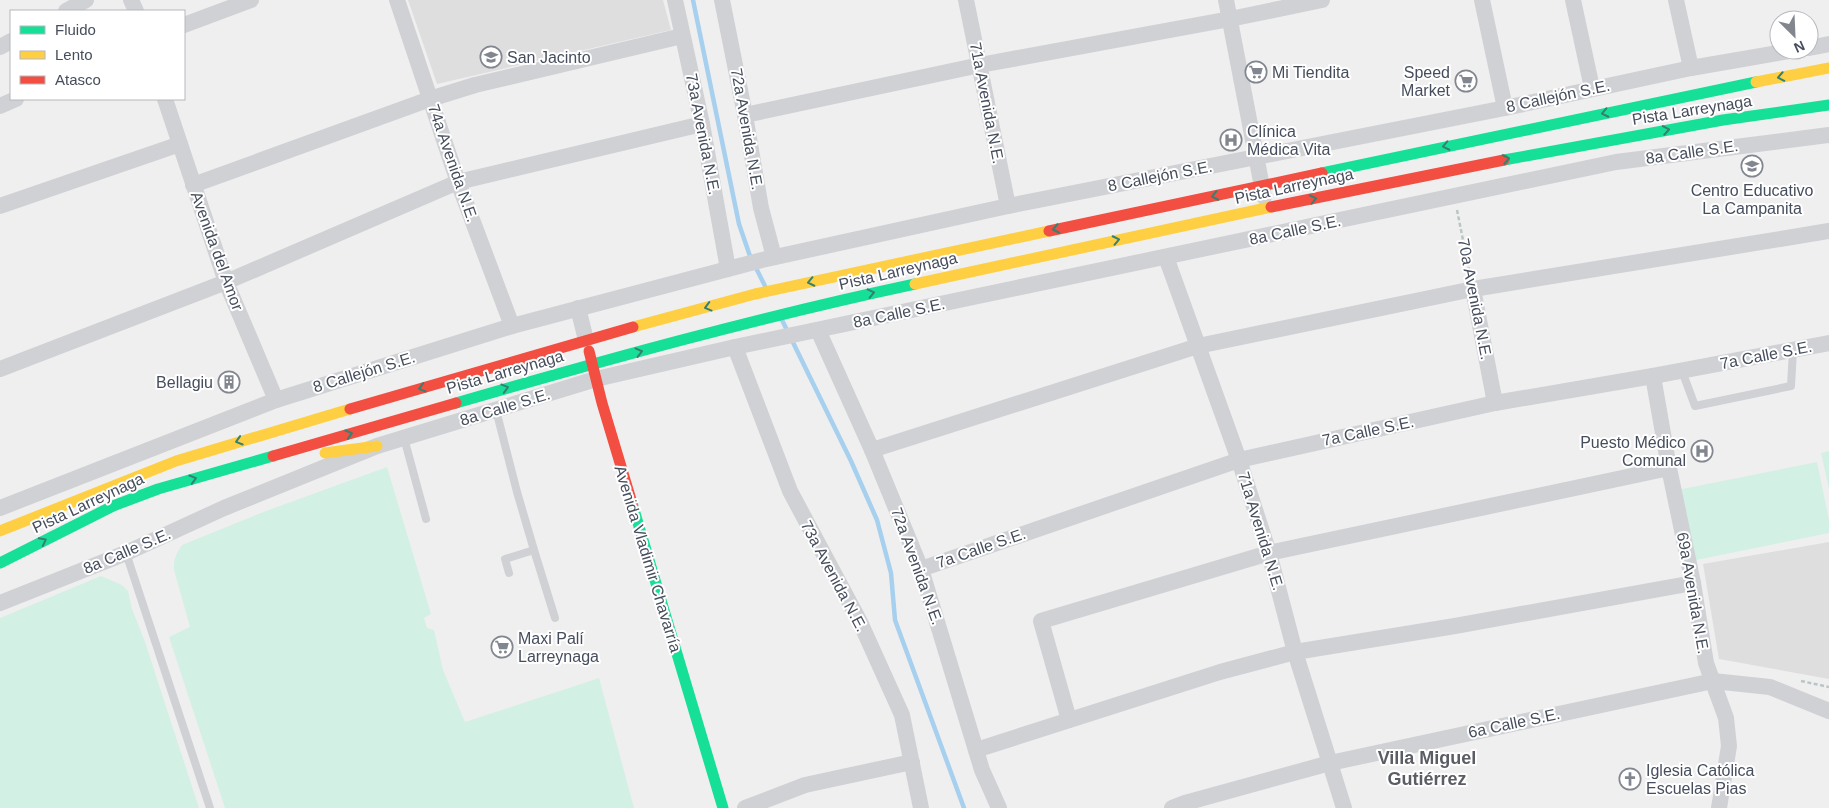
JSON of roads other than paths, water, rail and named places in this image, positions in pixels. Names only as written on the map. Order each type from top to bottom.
[{"type":"main road","name":"Pista Larreynaga","points":[[0,531],[176,461],[586,340],[755,294],[1497,135],[1829,68]]},
{"type":"main road","name":"Pista Larreynaga","points":[[0,563],[123,501],[158,489],[594,371],[790,312],[1265,208],[1601,141],[1723,120],[1829,105]]},
{"type":"main road","name":"Avenida Vladimir Chavarría","points":[[586,340],[722,808]]},
{"type":"main road","points":[[249,464],[377,446]]},
{"type":"street","points":[[68,10],[86,0]]},
{"type":"street","points":[[185,25],[251,0]]},
{"type":"street","name":"74a Avenida N.E.","points":[[397,0],[458,182],[512,326]]},
{"type":"street","name":"73a Avenida N.E.","points":[[675,0],[733,268]]},
{"type":"street","name":"72a Avenida N.E.","points":[[722,0],[761,208],[766,259]]},
{"type":"street","name":"71a Avenida N.E.","points":[[966,0],[1008,206]]},
{"type":"street","points":[[1226,0],[1257,157],[1265,208]]},
{"type":"street","points":[[745,115],[980,65],[1322,0]]},
{"type":"street","points":[[1482,0],[1505,108]]},
{"type":"street","points":[[1573,0],[1592,88]]},
{"type":"street","points":[[1676,0],[1690,68]]},
{"type":"street","points":[[193,184],[430,98],[475,85],[682,36]]},
{"type":"street","name":"8 Callejón S.E.","points":[[0,508],[276,400],[512,326],[766,259],[1008,206],[1505,108],[1690,68],[1769,54]]},
{"type":"street","points":[[0,106],[14,100]]},
{"type":"street","name":"Avenida del Amor","points":[[165,100],[226,282],[276,400]]},
{"type":"street","points":[[0,369],[226,282],[458,182],[702,124]]},
{"type":"street","name":"8a Calle S.E.","points":[[0,603],[126,553],[224,508],[377,446],[496,410],[594,371],[766,341],[1616,162],[1829,135]]},
{"type":"street","points":[[0,206],[180,144]]},
{"type":"street","points":[[872,450],[1198,346],[1473,289],[1829,231]]},
{"type":"street","name":"71a Avenida N.E.","points":[[1166,257],[1239,460],[1269,552],[1296,652],[1344,808]]},
{"type":"street","name":"70a Avenida N.E.","points":[[1473,289],[1495,403]]},
{"type":"street","name":"Avenida Vladimir Chavarría","points":[[578,308],[586,340]]},
{"type":"street","name":"72a Avenida N.E.","points":[[811,331],[872,450],[921,569],[982,770],[999,808]]},
{"type":"street","name":"7a Calle S.E.","points":[[921,569],[1239,460],[1495,403],[1682,371],[1829,343]]},
{"type":"street","name":"73a Avenida N.E.","points":[[734,347],[790,491],[860,622],[902,715],[921,808]]},
{"type":"street","name":"69a Avenida N.E.","points":[[1653,376],[1669,468],[1693,583],[1706,662],[1726,718],[1729,746],[1719,808]]},
{"type":"street","points":[[1070,720],[1041,621],[1269,552],[1669,468]]},
{"type":"street","points":[[976,750],[1220,672],[1296,652],[1455,626],[1693,583]]},
{"type":"street","name":"6a Calle S.E.","points":[[1172,808],[1330,762],[1714,681],[1770,688],[1829,711]]},
{"type":"street","points":[[745,808],[805,785],[912,762]]},
{"type":"lane","points":[[1682,371],[1696,406],[1790,386],[1793,350]]},
{"type":"lane","points":[[496,410],[525,506],[534,550],[555,618]]},
{"type":"lane","points":[[404,438],[426,519]]},
{"type":"lane","points":[[509,574],[504,559],[534,550]]},
{"type":"lane","points":[[126,553],[210,808]]},
{"type":"waterway","points":[[693,0],[739,224],[751,259]]},
{"type":"waterway","points":[[755,266],[765,286]]},
{"type":"waterway","points":[[782,320],[851,461],[877,520],[891,573],[895,620],[964,808]]},
{"type":"place","name":"San Jacinto","points":[[491,57]]},
{"type":"place","name":"Mi Tiendita","points":[[1256,72]]},
{"type":"place","name":"Speed Market","points":[[1466,81]]},
{"type":"place","name":"Clínica Médica Vita","points":[[1231,140]]},
{"type":"place","name":"Centro Educativo La Campanita","points":[[1752,166]]},
{"type":"place","name":"Bellagiu","points":[[229,382]]},
{"type":"place","name":"Puesto Médico Comunal","points":[[1702,451]]},
{"type":"place","name":"Maxi Palí Larreynaga","points":[[502,647]]},
{"type":"place","name":"Iglesia Católica Escuelas Pias","points":[[1630,779]]},
{"type":"district","name":"Villa Miguel Gutiérrez","points":[[1427,768]]}]
